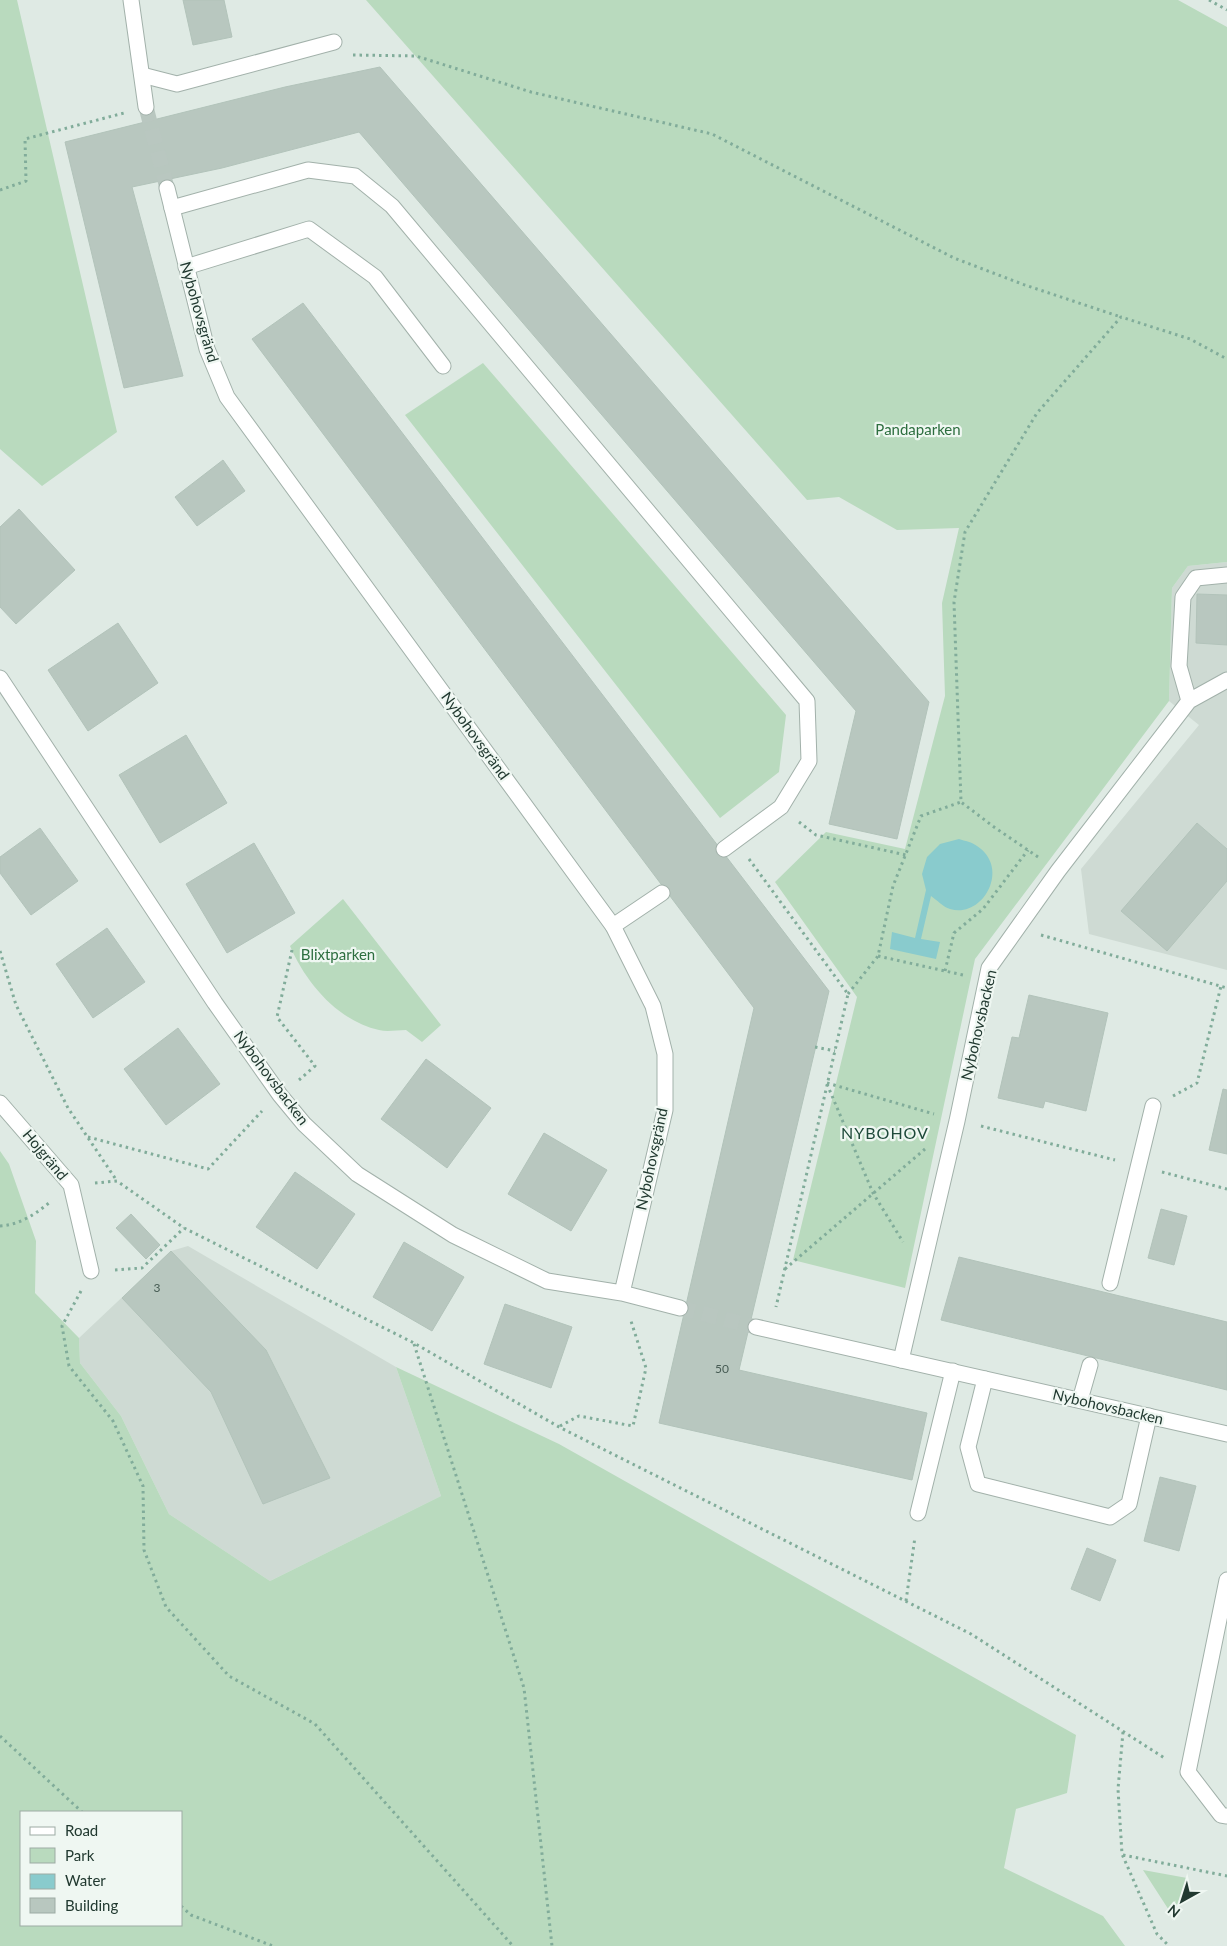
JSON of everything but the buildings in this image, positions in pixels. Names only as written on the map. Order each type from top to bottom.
[{"type":"street","points":[[134,2],[146,107]]},
{"type":"street","points":[[142,75],[177,84],[334,42]]},
{"type":"street","points":[[172,208],[308,170],[354,176],[392,206],[808,701],[809,761],[781,807],[730,844]]},
{"type":"street","name":"Nybohovsgränd","points":[[167,188],[207,350],[227,397],[613,926],[653,1006],[665,1054],[665,1110],[622,1293]]},
{"type":"street","points":[[186,266],[309,228],[375,277],[443,366]]},
{"type":"street","points":[[1189,701],[1180,666],[1183,597],[1196,578],[1227,575]]},
{"type":"street","name":"Nybohovsbacken","points":[[0,678],[215,1003],[280,1095],[304,1124],[357,1174],[453,1235],[547,1282],[622,1293],[680,1308]]},
{"type":"street","name":"Nybohovsbacken","points":[[901,1360],[957,1121],[989,968],[1058,870],[1189,701],[1227,680]]},
{"type":"street","points":[[613,926],[662,893]]},
{"type":"street","name":"Hojgränd","points":[[0,1103],[71,1185],[92,1271]]},
{"type":"street","points":[[1110,1283],[1153,1106]]},
{"type":"street","name":"Nybohovsbacken","points":[[763,1328],[1227,1434]]},
{"type":"street","points":[[1080,1400],[1090,1365]]},
{"type":"street","points":[[918,1512],[953,1371]]},
{"type":"street","points":[[986,1379],[968,1447],[978,1484],[1110,1517],[1129,1504],[1149,1416]]},
{"type":"street","points":[[1227,1580],[1188,1772],[1221,1815],[1227,1816]]},
{"type":"path","points":[[1209,0],[1227,10]]},
{"type":"path","points":[[345,58],[354,55],[416,56],[531,92],[712,134],[954,258],[1022,284],[1190,339],[1227,359]]},
{"type":"path","points":[[0,190],[26,181],[25,139],[146,107]]},
{"type":"path","points":[[961,802],[954,602],[965,532],[1037,413],[1121,317]]},
{"type":"path","points":[[961,802],[1058,870]]},
{"type":"path","points":[[763,1328],[785,1269],[848,994],[878,956],[893,886],[921,816],[961,802]]},
{"type":"path","points":[[781,807],[816,835],[906,855]]},
{"type":"path","points":[[730,844],[848,994]]},
{"type":"path","points":[[945,971],[954,932],[983,909],[1028,850]]},
{"type":"path","points":[[1016,928],[1227,988]]},
{"type":"path","points":[[292,950],[277,1017],[315,1066]]},
{"type":"path","points":[[0,951],[16,1005],[68,1108],[117,1181],[184,1228],[414,1343],[559,1426],[971,1634],[1188,1772]]},
{"type":"path","points":[[878,956],[987,981]]},
{"type":"path","points":[[1153,1106],[1197,1083],[1221,986]]},
{"type":"path","points":[[815,1047],[835,1051]]},
{"type":"path","points":[[827,1083],[957,1121],[1227,1190]]},
{"type":"path","points":[[827,1083],[873,1193],[922,1273]]},
{"type":"path","points":[[88,1137],[208,1169],[263,1110]]},
{"type":"path","points":[[785,1269],[957,1121]]},
{"type":"path","points":[[0,1226],[9,1226],[38,1213],[71,1185],[117,1181]]},
{"type":"path","points":[[184,1228],[142,1268],[92,1271],[62,1326],[69,1366],[113,1421],[143,1486],[144,1550],[166,1606],[230,1676],[315,1724],[513,1946]]},
{"type":"path","points":[[559,1426],[579,1416],[633,1426],[646,1368],[622,1293]]},
{"type":"path","points":[[414,1343],[524,1688],[552,1946]]},
{"type":"path","points":[[906,1601],[918,1512]]},
{"type":"path","points":[[1124,1732],[1118,1789],[1122,1854],[1157,1934],[1169,1946]]},
{"type":"path","points":[[0,1736],[81,1811]]},
{"type":"path","points":[[1122,1854],[1227,1876]]},
{"type":"path","points":[[182,1907],[191,1915],[273,1946]]},
{"type":"shaded area","points":[[1227,562],[1227,970],[1089,934],[1081,869],[1199,725],[1169,701],[1172,588],[1188,566]]},
{"type":"shaded area","points":[[188,1246],[396,1367],[441,1496],[270,1581],[169,1514],[121,1416],[80,1363],[79,1338],[171,1251]]},
{"type":"green space","points":[[0,0],[17,0],[117,432],[42,486],[0,449]]},
{"type":"green space","name":"Pandaparken","points":[[366,0],[1178,0],[1227,27],[1227,562],[1188,566],[1172,588],[1169,701],[975,959],[905,1288],[793,1260],[857,997],[775,882],[826,832],[905,849],[945,696],[942,603],[959,528],[897,530],[839,497],[807,500]]},
{"type":"green space","points":[[483,363],[786,715],[779,772],[720,818],[405,415]]},
{"type":"green space","name":"Blixtparken","points":[[343,899],[441,1025],[422,1042],[406,1030],[379,1030],[350,1018],[337,1009],[314,986],[297,960],[290,946]]},
{"type":"green space","points":[[0,1151],[9,1164],[36,1241],[35,1293],[79,1338],[80,1363],[121,1416],[169,1514],[270,1581],[441,1496],[396,1367],[559,1444],[1076,1735],[1067,1793],[1016,1809],[1004,1868],[1103,1916],[1125,1946],[0,1946]]},
{"type":"green space","points":[[1143,1870],[1187,1878],[1174,1918]]},
{"type":"water","points":[[959,839],[975,845],[987,855],[992,867],[989,890],[973,906],[962,910],[947,908],[931,896],[921,939],[940,942],[936,959],[890,949],[892,932],[915,938],[926,890],[922,874],[927,857],[940,844]]},
{"type":"tunnel","points":[[146,107],[167,188]]},
{"type":"tunnel","points":[[680,1308],[756,1327]]},
{"type":"district","name":"NYBOHOV","points":[[885,1133]]}]
